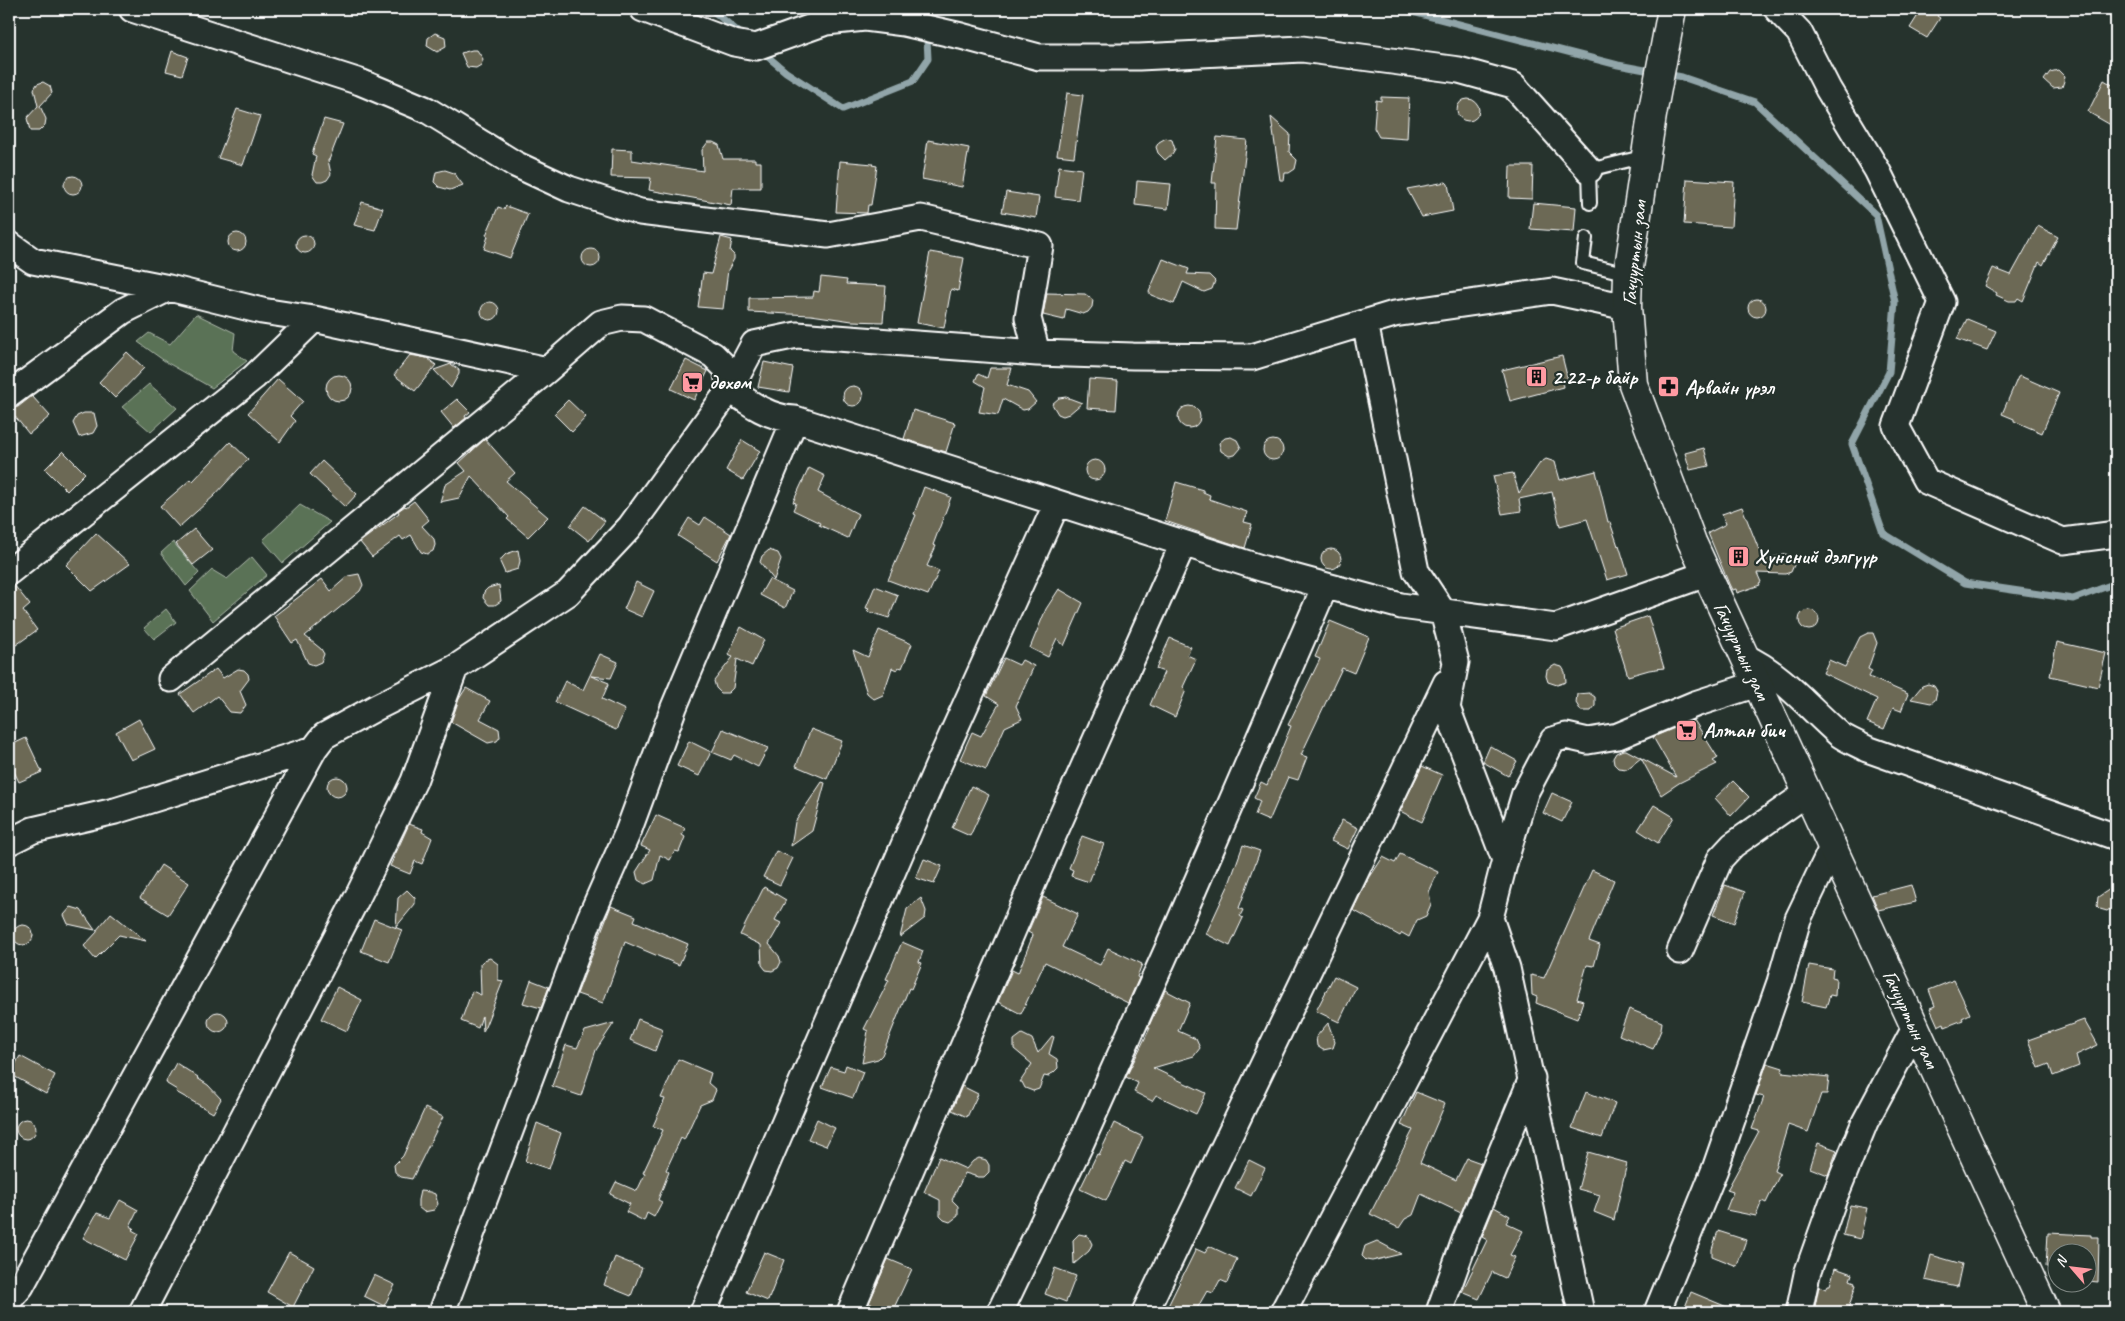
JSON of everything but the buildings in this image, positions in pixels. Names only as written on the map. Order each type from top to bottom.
[{"type":"main road","name":"Гачууртын зам","points":[[1670,19],[1652,115],[1628,274],[1627,306],[1633,384],[1692,542],[1706,574],[2046,1312]]},
{"type":"street","points":[[132,9],[360,82],[427,110],[515,164],[569,189],[640,212],[828,235],[921,218],[1040,246],[1028,318],[1038,353]]},
{"type":"street","points":[[643,9],[734,43],[756,47],[826,22],[865,18],[904,23],[961,36],[1039,58],[1139,57],[1302,49],[1459,70],[1513,85],[1589,170]]},
{"type":"street","points":[[1777,9],[1799,32],[1828,89],[1877,170],[1942,302],[1896,426],[1926,481],[2063,541],[2116,534]]},
{"type":"street","points":[[9,244],[33,260],[170,288],[262,311],[314,319],[547,370]]},
{"type":"street","points":[[9,395],[123,312],[170,288]]},
{"type":"street","points":[[9,1300],[21,1286],[314,750],[324,736],[455,668],[568,593],[630,527],[730,389],[754,344],[797,335],[1038,353],[1252,357],[1394,314],[1552,291],[1627,306]]},
{"type":"street","points":[[171,679],[547,370],[601,323],[622,318],[644,319],[713,356],[726,368],[730,389],[755,408],[784,419],[795,420],[1264,570],[1400,606],[1556,627],[1706,574]]},
{"type":"street","points":[[9,572],[254,377],[314,319]]},
{"type":"street","points":[[1365,323],[1416,571],[1443,612],[1456,662],[1447,708],[1505,860]]},
{"type":"street","points":[[442,1312],[590,918],[628,832],[674,707],[795,420]]},
{"type":"street","points":[[703,1312],[938,766],[1057,503]]},
{"type":"street","points":[[850,1312],[1053,836],[1183,544]]},
{"type":"street","points":[[1000,1312],[1080,1145],[1129,1036],[1325,586]]},
{"type":"street","points":[[1745,657],[1764,666],[1841,735],[1867,749],[2116,837]]},
{"type":"street","points":[[1145,1312],[1456,662]]},
{"type":"street","points":[[142,1312],[359,894],[414,781],[455,668]]},
{"type":"street","points":[[1284,1312],[1490,918],[1525,794],[1553,740],[1566,736],[1588,741],[1618,736],[1695,704],[1757,684]]},
{"type":"street","points":[[9,842],[32,830],[115,811],[314,750]]},
{"type":"street","points":[[1680,951],[1720,859],[1733,845],[1807,793]]},
{"type":"street","points":[[1657,1312],[1715,1169],[1780,982],[1798,919],[1832,848]]},
{"type":"street","points":[[1490,918],[1507,968],[1581,1312]]},
{"type":"street","points":[[1799,1312],[1808,1274],[1834,1198],[1861,1131],[1916,1028]]},
{"type":"street","points":[[1439,1312],[1465,1240],[1532,1078]]},
{"type":"lane","points":[[1590,203],[1589,170],[1646,156]]},
{"type":"lane","points":[[1586,238],[1583,263],[1628,274]]},
{"type":"green space","points":[[196,314],[235,333],[233,351],[247,361],[212,388],[166,362],[138,342],[149,333],[170,344]]},
{"type":"green space","points":[[149,384],[177,408],[151,432],[122,407]]},
{"type":"green space","points":[[300,505],[330,522],[283,563],[263,540]]},
{"type":"green space","points":[[173,542],[199,573],[186,586],[161,553]]},
{"type":"green space","points":[[252,557],[267,575],[213,621],[190,591],[212,570],[227,579]]},
{"type":"green space","points":[[166,609],[176,622],[154,639],[144,628]]},
{"type":"waterway","points":[[711,9],[743,36]]},
{"type":"waterway","points":[[761,51],[786,72],[843,109],[913,81],[928,59],[926,20],[930,9]]},
{"type":"waterway","points":[[1235,9],[1267,12],[1292,9]]},
{"type":"waterway","points":[[1401,9],[1618,65],[1656,72]]},
{"type":"waterway","points":[[1666,74],[1682,77],[1755,102],[1876,215],[1895,302],[1889,372],[1852,444],[1883,533],[1965,583],[2073,599],[2116,583]]},
{"type":"place","name":"2.22-р байр","points":[[1536,377]]},
{"type":"place","name":"дөхөм","points":[[693,382]]},
{"type":"place","name":"Арвайн үрэл","points":[[1669,387]]},
{"type":"place","name":"Хүнсний дэлгүүр","points":[[1739,556]]},
{"type":"place","name":"Алтан бич","points":[[1687,730]]}]
